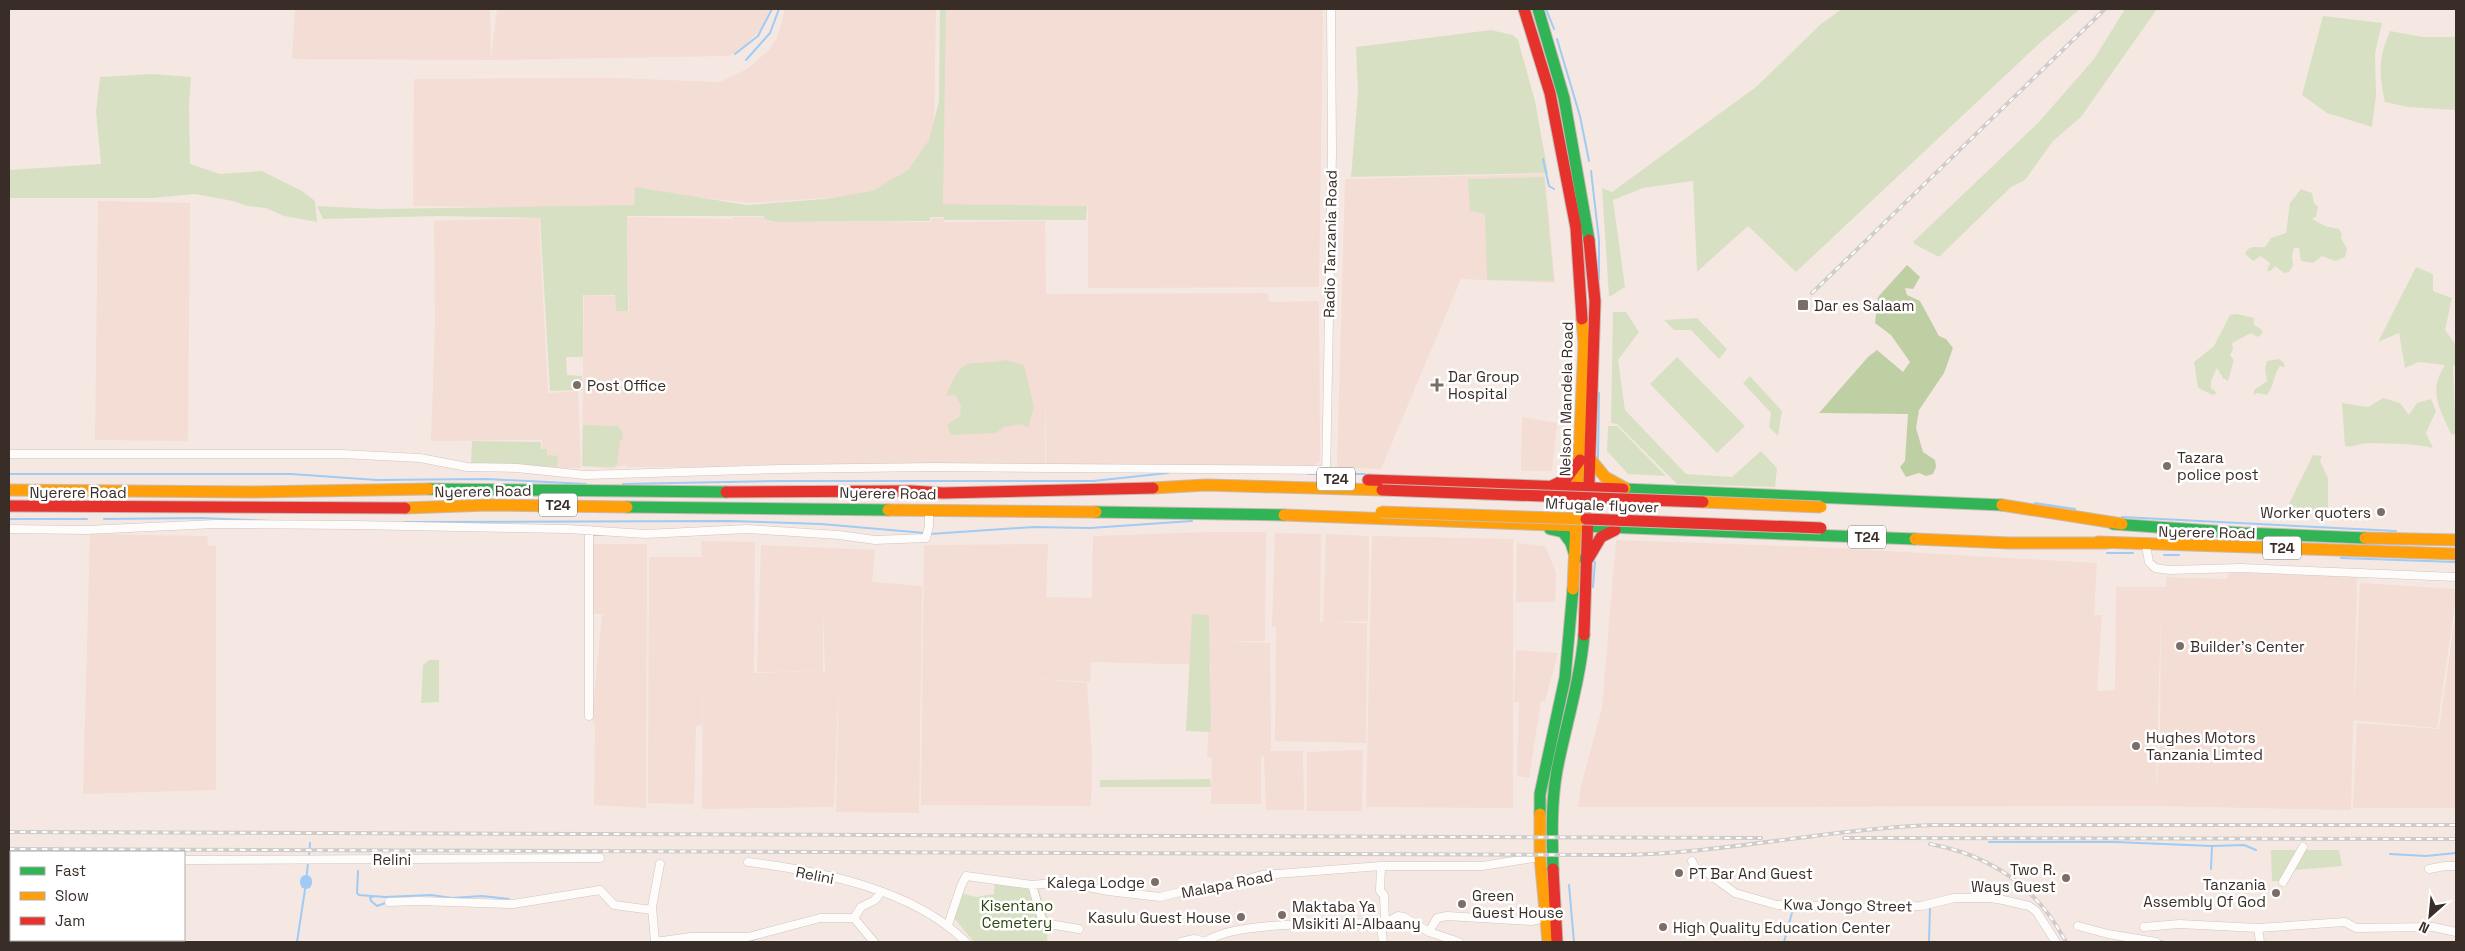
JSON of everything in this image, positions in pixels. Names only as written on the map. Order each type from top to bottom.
[{"type":"main road","name":"Nelson Mandela Road","points":[[1524,9],[1550,93],[1576,228],[1584,344],[1586,460],[1591,490],[1581,670],[1552,799],[1550,842],[1557,942]]},
{"type":"main road","name":"Nelson Mandela Road","points":[[1538,9],[1564,98],[1588,226],[1595,301],[1586,460],[1578,490],[1576,559],[1565,678],[1540,794],[1540,857],[1548,942]]},
{"type":"main road","points":[[1546,488],[1566,479],[1586,460],[1610,482],[1642,492]]},
{"type":"main road","name":"T24","points":[[1094,491],[1206,477],[1326,474],[1578,490],[1989,503],[2122,524]]},
{"type":"main road","name":"Mfugale flyover","points":[[1094,491],[1206,485],[1382,490],[1989,512],[2122,524]]},
{"type":"main road","name":"Nyerere Road","points":[[9,490],[252,492],[388,489],[770,493],[912,491],[943,494],[1094,491]]},
{"type":"main road","name":"Nyerere Road","points":[[9,506],[441,508],[489,505],[1108,510]]},
{"type":"main road","name":"Mfugale flyover","points":[[1108,510],[1220,506],[2008,534],[2107,543]]},
{"type":"main road","name":"T24","points":[[1108,510],[1264,514],[1577,528],[2008,543],[2107,543]]},
{"type":"main road","name":"Nyerere Road","points":[[2122,524],[2340,538],[2456,540]]},
{"type":"main road","points":[[1524,525],[1563,532],[1570,543],[1576,559]]},
{"type":"main road","points":[[1588,560],[1593,547],[1603,534],[1626,529]]},
{"type":"main road","name":"Nyerere Road","points":[[2107,543],[2146,546],[2456,554]]},
{"type":"street","name":"Radio Tanzania Road","points":[[1326,474],[1332,152],[1332,9]]},
{"type":"street","points":[[9,454],[341,454],[420,458],[466,468],[517,468],[585,475],[772,469],[934,467],[1326,474]]},
{"type":"street","points":[[9,529],[86,530],[215,524],[354,525],[589,530],[646,534],[747,529],[839,535],[875,540],[926,538],[929,526],[929,509]]},
{"type":"street","points":[[589,530],[589,716]]},
{"type":"street","points":[[2146,546],[2149,562],[2155,568],[2169,570],[2241,568],[2456,576]]},
{"type":"street","points":[[2283,882],[2302,847]]},
{"type":"street","name":"Malapa Road","points":[[948,925],[965,877],[1032,885],[1063,882],[1108,891],[1160,897],[1184,891],[1220,887],[1262,875],[1381,866],[1455,868],[1540,857]]},
{"type":"street","name":"Relini","points":[[185,860],[600,858]]},
{"type":"street","name":"Kwa Jongo Street","points":[[1692,861],[1695,868],[1709,874],[1735,893],[1778,905],[1879,908],[1921,906],[1954,898],[1990,898],[2029,906],[2036,911],[2056,942]]},
{"type":"street","name":"Relini","points":[[748,862],[833,878],[881,892],[948,925],[966,942]]},
{"type":"street","points":[[660,864],[652,910],[656,942],[691,937],[748,937],[820,918],[854,918]]},
{"type":"street","points":[[1381,866],[1380,891],[1384,895],[1385,923]]},
{"type":"street","points":[[2430,869],[2456,866]]},
{"type":"street","points":[[1032,885],[1043,923],[1079,929]]},
{"type":"street","points":[[390,902],[418,900],[513,904],[600,890],[614,905],[652,910]]},
{"type":"street","points":[[854,918],[861,907],[875,900],[881,892]]},
{"type":"street","points":[[1383,942],[1381,926],[1398,916],[1404,917],[1429,932],[1459,942]]},
{"type":"street","points":[[1429,932],[1436,918],[1447,916],[1523,921],[1545,918]]},
{"type":"street","points":[[854,918],[874,942]]},
{"type":"street","points":[[2144,927],[2179,924],[2258,928],[2345,922],[2356,928],[2433,927],[2456,932]]},
{"type":"street","points":[[1181,942],[1194,938],[1206,942],[1235,931],[1279,924],[1385,923]]},
{"type":"street","points":[[2078,926],[2151,942]]},
{"type":"street","points":[[2258,928],[2260,942]]},
{"type":"shaded area","points":[[295,9],[490,9],[491,58],[497,9],[770,9],[761,29],[741,49],[729,56],[491,60],[292,59]]},
{"type":"shaded area","points":[[785,9],[936,9],[934,126],[929,144],[909,173],[873,194],[826,198],[749,203],[635,190],[634,209],[413,206],[414,79],[614,78],[720,82],[747,69],[768,51],[777,38]]},
{"type":"shaded area","points":[[943,9],[1323,9],[1319,287],[1088,288],[1088,206],[940,204]]},
{"type":"shaded area","points":[[1545,174],[1555,283],[1461,279],[1381,469],[1337,467],[1345,179]]},
{"type":"shaded area","points":[[98,201],[190,203],[188,441],[95,440]]},
{"type":"shaded area","points":[[627,217],[733,219],[733,217],[764,217],[765,221],[776,222],[931,222],[931,218],[944,218],[944,222],[1045,221],[1046,294],[1268,293],[1269,302],[1319,301],[1320,461],[1313,466],[1046,468],[1046,370],[1045,464],[739,465],[738,467],[627,467],[626,465],[610,469],[582,466],[584,295],[615,296],[616,311],[629,311]]},
{"type":"shaded area","points":[[539,218],[548,393],[578,391],[581,468],[556,468],[555,460],[542,459],[542,440],[431,441],[435,325],[434,221]]},
{"type":"shaded area","points":[[1522,417],[1557,423],[1552,471],[1521,471]]},
{"type":"shaded area","points":[[1266,532],[1265,641],[1224,641],[1270,643],[1271,747],[1269,751],[1303,751],[1304,810],[1266,810],[1264,756],[1261,756],[1261,804],[1211,804],[1212,758],[1207,757],[1211,665],[1091,662],[1090,682],[1024,678],[1087,683],[1092,756],[1091,806],[921,805],[924,545],[1048,544],[1046,597],[1092,598],[1093,536]]},
{"type":"shaded area","points":[[1275,533],[1321,534],[1320,622],[1323,622],[1326,534],[1369,536],[1368,621],[1328,622],[1367,623],[1366,743],[1275,741],[1276,627],[1272,627]]},
{"type":"shaded area","points":[[90,534],[208,536],[207,545],[216,546],[216,790],[83,794]]},
{"type":"shaded area","points":[[1372,536],[1513,539],[1513,808],[1366,807]]},
{"type":"shaded area","points":[[1616,540],[1816,547],[2097,563],[2094,615],[2102,615],[2097,691],[2115,690],[2116,587],[2166,587],[2166,577],[2227,579],[2228,572],[2357,577],[2354,713],[2360,583],[2456,589],[2437,728],[2353,720],[2351,810],[2155,806],[1578,807],[1581,786],[1602,708]],"holes":[[[2161,613],[2160,748],[2156,790]]]},
{"type":"shaded area","points":[[701,541],[755,542],[754,673],[825,671],[823,609],[823,671],[757,672],[761,545],[875,550],[872,582],[922,586],[919,813],[836,812],[839,671],[834,807],[702,809],[703,660],[702,725],[696,726],[694,804],[648,803],[649,557],[702,557]]},
{"type":"shaded area","points":[[1517,543],[1545,546],[1556,572],[1555,602],[1516,602]]},
{"type":"shaded area","points":[[592,544],[647,544],[646,808],[594,805],[595,726],[592,719],[602,615],[605,614],[593,614]]},
{"type":"shaded area","points":[[2456,611],[2456,808],[2353,808],[2357,723],[2439,729]]},
{"type":"shaded area","points":[[1516,650],[1558,653],[1545,701],[1541,701],[1529,778],[1517,776],[1519,702],[1514,702]]},
{"type":"shaded area","points":[[1363,750],[1362,811],[1307,811],[1307,752]]},
{"type":"green space","points":[[940,9],[946,9],[943,204],[1087,206],[1086,220],[944,220],[944,217],[930,217],[930,221],[777,222],[765,220],[764,216],[627,216],[628,311],[616,311],[615,295],[583,295],[583,357],[566,357],[567,375],[582,376],[582,390],[550,391],[540,218],[438,216],[323,219],[317,206],[378,209],[634,205],[635,187],[747,205],[825,199],[872,191],[908,170],[929,140],[939,101]]},
{"type":"green space","points":[[1842,9],[2080,9],[2041,42],[1796,272],[1748,226],[1697,272],[1693,181],[1643,188],[1613,200],[1625,287],[1609,297],[1602,188],[1612,192],[1756,87],[1821,24]]},
{"type":"green space","points":[[2125,9],[2157,9],[2081,117],[2053,141],[2025,180],[2011,187],[1939,257],[1916,245],[1913,242],[2038,123],[2094,59]]},
{"type":"green space","points":[[2323,16],[2382,23],[2375,53],[2376,95],[2372,127],[2327,113],[2302,95]]},
{"type":"green space","points":[[1491,30],[1513,35],[1518,40],[1535,101],[1548,173],[1351,177],[1358,93],[1356,47]]},
{"type":"green space","points":[[2390,31],[2423,37],[2456,37],[2456,110],[2408,107],[2385,102],[2381,66],[2383,50]]},
{"type":"green space","points":[[152,74],[191,77],[189,105],[190,164],[220,174],[262,171],[302,191],[315,201],[317,222],[284,216],[266,208],[248,206],[233,201],[195,194],[153,198],[9,198],[9,170],[101,164],[96,112],[100,77]]},
{"type":"green space","points":[[1544,177],[1554,281],[1487,280],[1485,214],[1470,211],[1468,179]]},
{"type":"green space","points":[[2301,189],[2312,193],[2314,203],[2318,207],[2316,217],[2312,219],[2325,226],[2339,229],[2347,249],[2345,257],[2335,261],[2322,256],[2313,263],[2301,261],[2299,248],[2294,248],[2292,256],[2293,266],[2289,272],[2284,273],[2275,266],[2270,271],[2267,271],[2270,263],[2261,256],[2253,261],[2245,254],[2253,247],[2265,247],[2271,238],[2286,233],[2290,203]]},
{"type":"green space","points":[[1907,265],[1920,277],[1913,289],[1905,288],[1907,295],[1920,301],[1939,336],[1946,339],[1953,348],[1944,373],[1919,410],[1916,428],[1923,452],[1935,460],[1936,467],[1933,474],[1926,476],[1919,473],[1906,477],[1900,467],[1905,461],[1908,414],[1819,413],[1868,357],[1877,350],[1903,372],[1910,362],[1891,335],[1875,323],[1878,297]]},
{"type":"green space","points":[[2416,267],[2433,274],[2433,291],[2452,298],[2445,330],[2456,345],[2456,365],[2453,367],[2456,435],[2451,434],[2437,399],[2437,383],[2445,365],[2419,362],[2405,368],[2399,333],[2378,342]]},
{"type":"green space","points":[[1613,312],[1626,312],[1639,332],[1618,360],[1625,410],[1686,474],[1732,477],[1761,451],[1777,468],[1775,487],[1677,484],[1617,424],[1611,423]]},
{"type":"green space","points":[[2237,314],[2254,318],[2254,325],[2261,329],[2263,333],[2258,337],[2251,333],[2232,343],[2233,349],[2230,355],[2234,360],[2228,381],[2223,378],[2217,368],[2211,381],[2211,388],[2217,393],[2213,395],[2198,388],[2194,362],[2214,346],[2230,315]]},
{"type":"green space","points":[[1697,318],[1727,349],[1719,359],[1691,330],[1674,330],[1664,320]]},
{"type":"green space","points":[[1677,357],[1745,426],[1717,453],[1650,384]]},
{"type":"green space","points":[[2279,359],[2284,363],[2285,367],[2280,366],[2278,369],[2267,395],[2257,393],[2254,395],[2254,390],[2267,381],[2265,370],[2267,361]]},
{"type":"green space","points":[[1006,360],[1024,365],[1034,407],[1028,428],[1022,424],[1004,427],[996,433],[951,435],[947,425],[960,416],[961,406],[955,395],[946,396],[958,373],[968,364]]},
{"type":"green space","points":[[1750,376],[1782,411],[1778,436],[1769,427],[1771,413],[1743,383]]},
{"type":"green space","points":[[2383,398],[2400,403],[2409,415],[2417,403],[2431,399],[2436,411],[2426,433],[2433,448],[2409,444],[2369,443],[2345,446],[2342,403],[2368,407]]},
{"type":"green space","points":[[583,425],[618,426],[622,431],[623,440],[620,440],[617,465],[613,467],[582,466]]},
{"type":"green space","points":[[1608,426],[1617,426],[1666,476],[1628,474],[1607,451]]},
{"type":"green space","points":[[472,441],[541,442],[541,449],[547,449],[547,455],[558,456],[557,467],[471,464]]},
{"type":"green space","points":[[2313,455],[2322,456],[2320,461],[2328,478],[2328,513],[2288,511],[2287,508]]},
{"type":"green space","points":[[1192,614],[1209,615],[1211,732],[1186,731]]},
{"type":"green space","points":[[429,660],[439,660],[439,702],[421,703],[423,665]]},
{"type":"green space","points":[[1210,779],[1211,787],[1100,787],[1100,780]]},
{"type":"green space","points":[[2271,850],[2339,850],[2342,866],[2284,871],[2280,881],[2272,881]]},
{"type":"green space","name":"Kisentano Cemetery","points":[[995,880],[1037,884],[1048,918],[1047,942],[974,942],[954,918],[961,893],[976,897],[994,894]]},
{"type":"waterway","points":[[735,54],[758,36],[772,9]]},
{"type":"waterway","points":[[746,60],[770,33],[779,9]]},
{"type":"waterway","points":[[1546,9],[1554,29]]},
{"type":"waterway","points":[[1557,39],[1580,116],[1589,161]]},
{"type":"waterway","points":[[1543,159],[1549,186],[1554,189]]},
{"type":"waterway","points":[[1591,171],[1599,240],[1599,279]]},
{"type":"waterway","points":[[1598,459],[1599,393]]},
{"type":"waterway","points":[[623,484],[779,481],[1093,481],[1168,473]]},
{"type":"waterway","points":[[9,474],[291,474],[377,480],[486,479],[586,484]]},
{"type":"waterway","points":[[1308,474],[1323,474]]},
{"type":"waterway","points":[[1332,474],[1365,474]]},
{"type":"waterway","points":[[2035,503],[2075,509]]},
{"type":"waterway","points":[[2122,517],[2396,531]]},
{"type":"waterway","points":[[104,519],[200,518],[271,521]]},
{"type":"waterway","points":[[9,519],[87,519]]},
{"type":"waterway","points":[[405,522],[730,521],[821,524],[925,533]]},
{"type":"waterway","points":[[930,534],[1033,527],[1090,528],[1192,521]]},
{"type":"waterway","points":[[2107,553],[2133,553]]},
{"type":"waterway","points":[[2164,555],[2179,555]]},
{"type":"waterway","points":[[2341,558],[2456,562]]},
{"type":"waterway","points":[[1593,587],[1595,562]]},
{"type":"waterway","points":[[1989,842],[2115,842],[2212,846]]},
{"type":"waterway","points":[[309,858],[310,843]]},
{"type":"waterway","points":[[2211,869],[2212,846],[2244,845],[2256,850]]},
{"type":"waterway","points":[[2390,854],[2426,856],[2456,853]]},
{"type":"waterway","points":[[306,881],[308,863]]},
{"type":"waterway","points":[[358,871],[357,893],[359,895],[385,897],[431,895],[452,898],[482,896],[509,899]]},
{"type":"waterway","points":[[297,942],[306,883]]},
{"type":"waterway","points":[[1569,885],[1574,942]]},
{"type":"waterway","points":[[372,897],[370,897],[371,901],[377,906],[388,902]]},
{"type":"waterway","points":[[1929,942],[1930,907]]},
{"type":"waterway","points":[[1784,942],[1793,909]]},
{"type":"waterway","points":[[752,940],[761,937]]},
{"type":"waterway","points":[[2159,941],[2165,942]]},
{"type":"railway","points":[[1812,293],[2105,9]]},
{"type":"railway","points":[[9,849],[1622,855],[1700,850],[1855,831],[1933,825],[2456,825]]},
{"type":"railway","points":[[9,832],[1761,838]]},
{"type":"railway","points":[[1844,838],[2456,839]]},
{"type":"railway","points":[[1930,844],[1972,856],[2010,876],[2041,905],[2066,942]]},
{"type":"traffic: fast","points":[[1538,9],[1564,98],[1589,240]]},
{"type":"traffic: fast","points":[[429,489],[726,492]]},
{"type":"traffic: fast","points":[[1623,489],[2002,505]]},
{"type":"traffic: fast","points":[[627,507],[888,510]]},
{"type":"traffic: fast","points":[[1096,512],[1284,515]]},
{"type":"traffic: fast","points":[[2113,524],[2242,533],[2365,538]]},
{"type":"traffic: fast","points":[[1580,526],[1915,539]]},
{"type":"traffic: fast","points":[[1550,529],[1563,532],[1571,543],[1576,559]]},
{"type":"traffic: fast","points":[[1540,814],[1540,794],[1565,678],[1573,589]]},
{"type":"traffic: fast","points":[[1553,869],[1552,819],[1555,782],[1576,686],[1584,635]]},
{"type":"traffic: slow","points":[[1573,589],[1584,344],[1582,319]]},
{"type":"traffic: slow","points":[[1591,460],[1605,477],[1625,488]]},
{"type":"traffic: slow","points":[[1153,488],[1206,485],[1382,490]]},
{"type":"traffic: slow","points":[[9,490],[252,492],[429,489]]},
{"type":"traffic: slow","points":[[1703,502],[1821,507]]},
{"type":"traffic: slow","points":[[405,508],[489,505],[627,507]]},
{"type":"traffic: slow","points":[[2002,505],[2122,524]]},
{"type":"traffic: slow","points":[[888,510],[1096,512]]},
{"type":"traffic: slow","points":[[1381,512],[1586,519]]},
{"type":"traffic: slow","points":[[1284,515],[1580,526]]},
{"type":"traffic: slow","points":[[2365,538],[2456,540]]},
{"type":"traffic: slow","points":[[1915,539],[2009,543],[2107,543]]},
{"type":"traffic: slow","points":[[2098,542],[2456,554]]},
{"type":"traffic: slow","points":[[1540,814],[1540,857],[1548,942]]},
{"type":"traffic: jam","points":[[1524,9],[1550,93],[1576,228],[1582,319]]},
{"type":"traffic: jam","points":[[1584,635],[1595,301],[1589,240]]},
{"type":"traffic: jam","points":[[1550,487],[1566,479],[1580,460]]},
{"type":"traffic: jam","points":[[1368,480],[1623,489]]},
{"type":"traffic: jam","points":[[726,492],[911,491],[943,493],[1153,488]]},
{"type":"traffic: jam","points":[[1382,490],[1703,502]]},
{"type":"traffic: jam","points":[[9,506],[405,508]]},
{"type":"traffic: jam","points":[[1586,519],[1821,528]]},
{"type":"traffic: jam","points":[[1588,559],[1601,537],[1615,530]]},
{"type":"traffic: jam","points":[[1553,869],[1557,942]]},
{"type":"place","name":"Dar es Salaam","points":[[1803,305]]},
{"type":"place","name":"Post Office","points":[[577,385]]},
{"type":"place","name":"Dar Group Hospital","points":[[1437,385]]},
{"type":"place","name":"Tazara police post","points":[[2167,466]]},
{"type":"place","name":"Worker quoters","points":[[2381,512]]},
{"type":"place","name":"Builder's Center","points":[[2180,646]]},
{"type":"place","name":"Hughes Motors Tanzania Limted","points":[[2136,746]]},
{"type":"place","name":"PT Bar And Guest","points":[[1679,873]]},
{"type":"place","name":"Two R. Ways Guest","points":[[2066,878]]},
{"type":"place","name":"Kalega Lodge","points":[[1155,882]]},
{"type":"place","name":"Tanzania Assembly Of God","points":[[2276,893]]},
{"type":"place","name":"Green Guest House","points":[[1462,904]]},
{"type":"place","name":"Maktaba Ya Msikiti Al-Albaany","points":[[1282,915]]},
{"type":"place","name":"Kasulu Guest House","points":[[1241,917]]},
{"type":"place","name":"High Quality Education Center","points":[[1663,927]]}]
